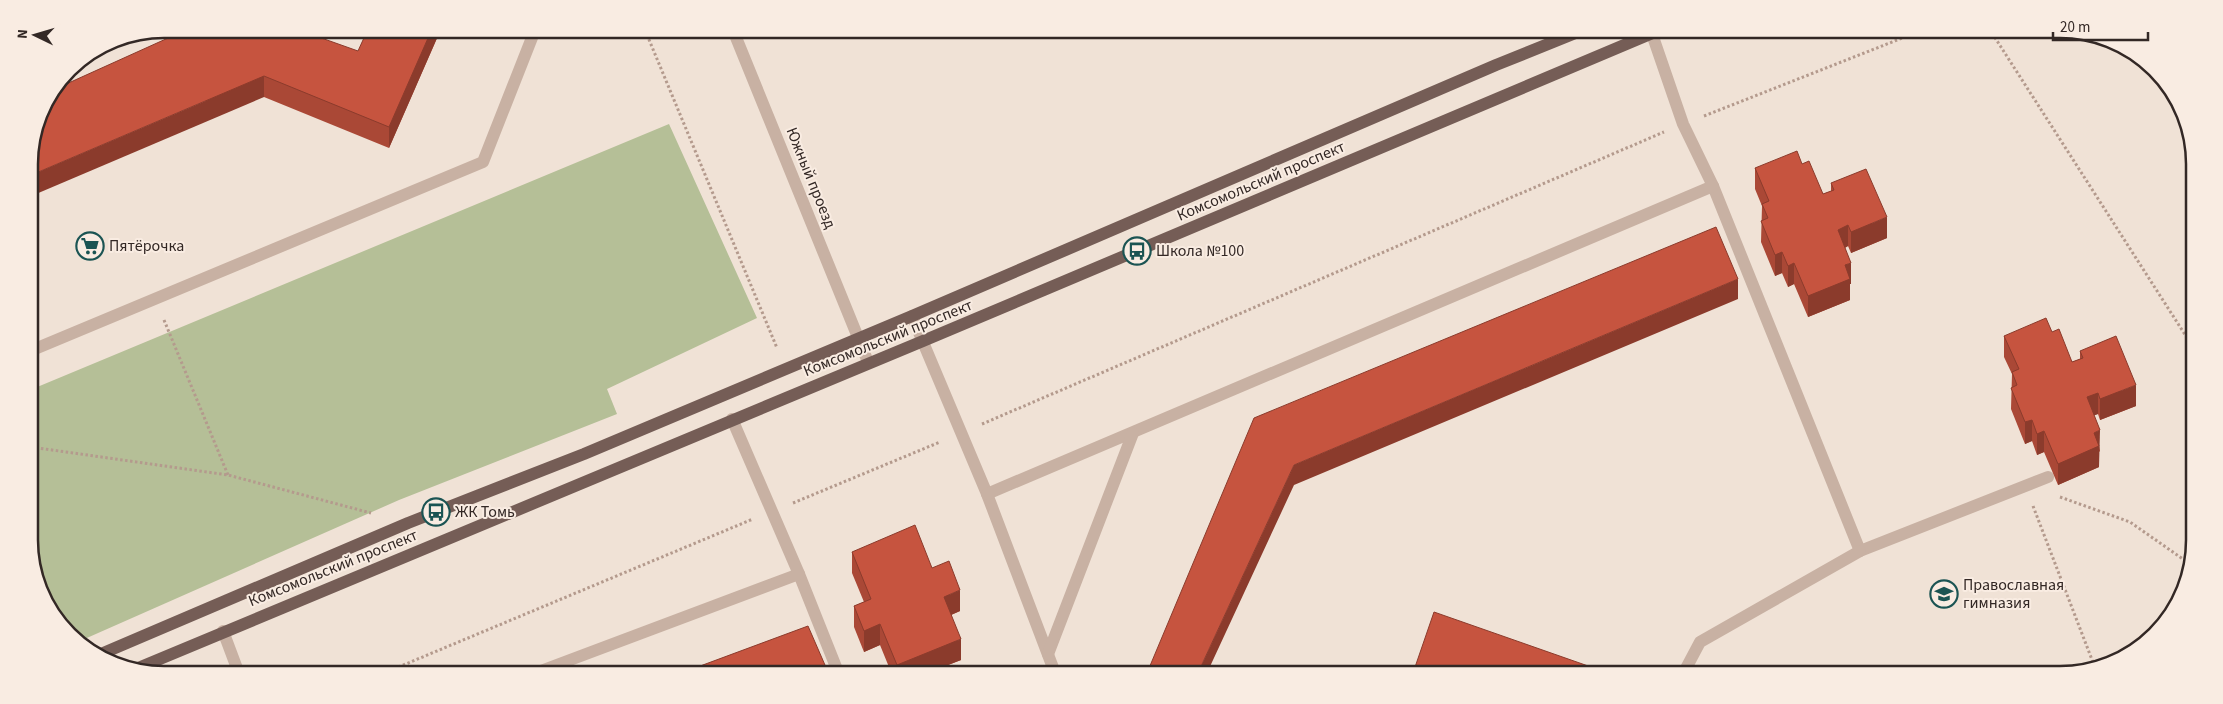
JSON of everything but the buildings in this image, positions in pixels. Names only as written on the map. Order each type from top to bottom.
[{"type":"main road","name":"Комсомольский проспект","points":[[105,652],[408,523],[584,454],[912,316],[1563,38]]},
{"type":"main road","name":"Комсомольский проспект","points":[[145,665],[868,362],[923,341],[1642,38]]},
{"type":"street","points":[[38,348],[483,162],[532,38]]},
{"type":"street","name":"Южный проезд","points":[[736,38],[868,362]]},
{"type":"street","points":[[1656,38],[1683,124],[1713,186],[1860,551]]},
{"type":"street","points":[[987,494],[1713,186]]},
{"type":"street","points":[[912,316],[987,494],[1052,666]]},
{"type":"street","points":[[732,419],[799,574],[836,666]]},
{"type":"street","points":[[1048,654],[1133,433]]},
{"type":"street","points":[[1687,666],[1700,642],[1860,551],[2025,484],[2048,477]]},
{"type":"street","points":[[554,666],[799,574]]},
{"type":"street","points":[[223,631],[236,666]]},
{"type":"path","points":[[648,38],[786,369]]},
{"type":"path","points":[[401,666],[962,433],[1683,124],[1902,38]]},
{"type":"path","points":[[1995,38],[2186,336]]},
{"type":"path","points":[[155,299],[228,475]]},
{"type":"path","points":[[38,448],[228,475],[408,523]]},
{"type":"path","points":[[2025,484],[2130,522],[2184,559]]},
{"type":"path","points":[[2025,484],[2093,662]]},
{"type":"green space","points":[[669,124],[757,318],[607,389],[617,414],[399,500],[85,639],[74,630],[54,604],[44,581],[40,565],[38,549],[38,387]]},
{"type":"place","name":"Пятёрочка","points":[[90,246]]},
{"type":"place","name":"Школа №100","points":[[1137,251]]},
{"type":"place","name":"ЖК Томь","points":[[436,512]]},
{"type":"place","name":"Православная гимназия","points":[[1944,594]]}]
